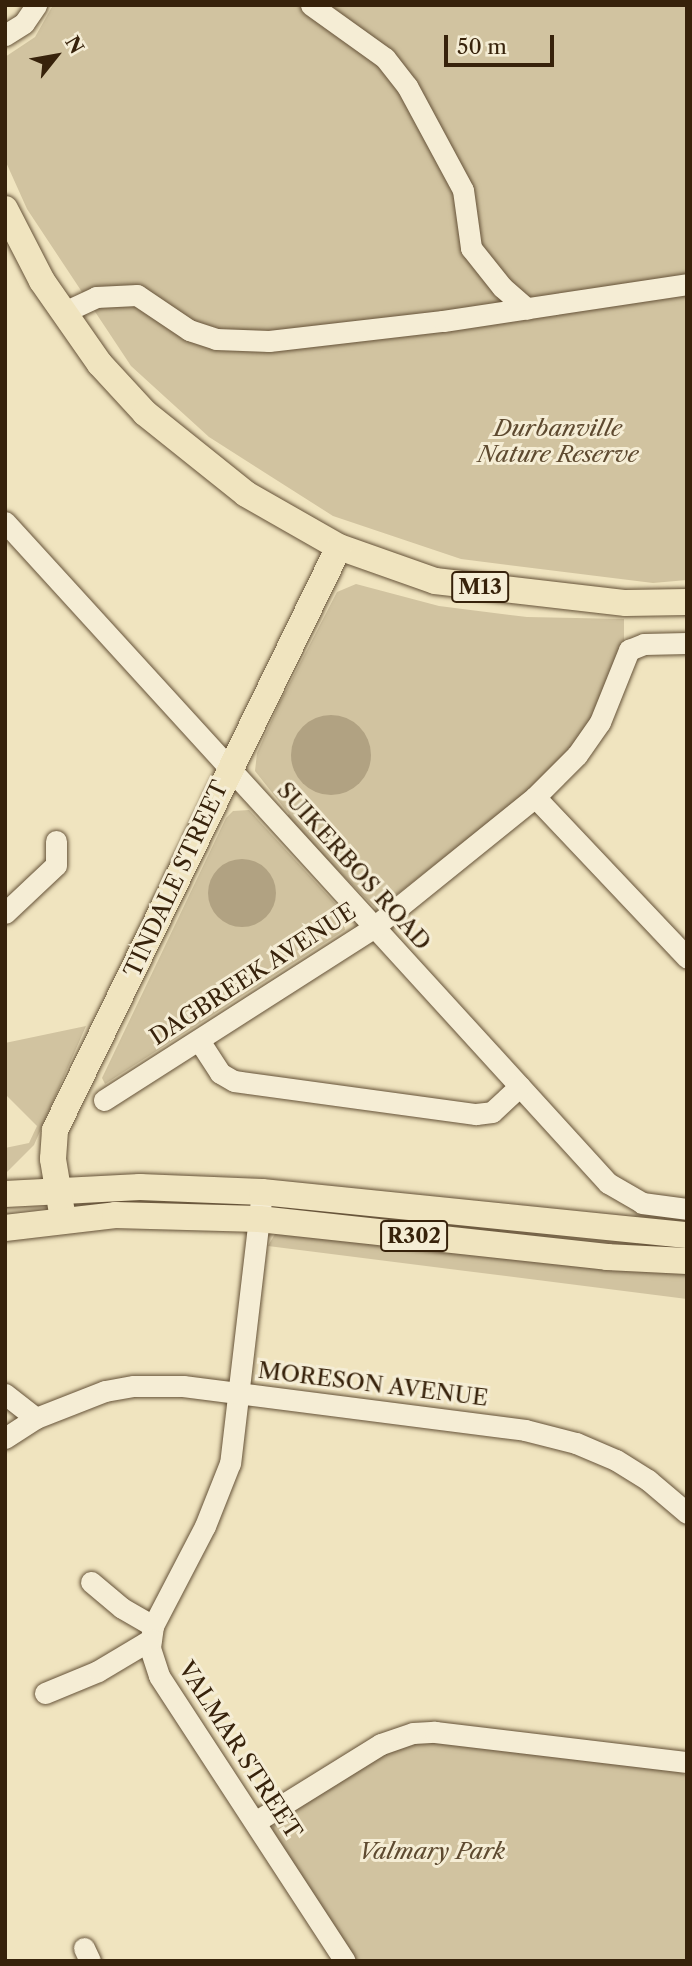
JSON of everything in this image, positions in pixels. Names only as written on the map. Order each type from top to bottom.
[{"type":"main road","name":"M13","points":[[5,209],[62,313],[122,389],[203,464],[339,547],[404,572],[457,585],[626,603],[687,602]]},
{"type":"main road","name":"TINDALE STREET","points":[[63,1219],[52,1150],[55,1130],[229,767],[339,547]]},
{"type":"main road","name":"R302","points":[[5,1194],[140,1187],[262,1192],[687,1235]]},
{"type":"main road","name":"R302","points":[[5,1228],[63,1219],[140,1215],[258,1219],[607,1257],[687,1261]]},
{"type":"street","points":[[5,35],[24,23],[36,5]]},
{"type":"street","points":[[311,5],[385,58],[407,86],[463,190],[471,248],[502,287],[527,309]]},
{"type":"street","points":[[62,313],[96,297],[137,295],[189,330],[216,339],[269,341],[527,309],[687,284]]},
{"type":"street","name":"SUIKERBOS ROAD","points":[[5,522],[616,1190],[642,1203],[687,1209]]},
{"type":"street","name":"DAGBREEK AVENUE","points":[[104,1100],[200,1042],[374,927],[535,797],[593,734],[629,650],[644,644],[687,643]]},
{"type":"street","points":[[535,797],[685,954]]},
{"type":"street","points":[[5,913],[56,865],[56,841]]},
{"type":"street","points":[[200,1042],[229,1079],[328,1094],[482,1115],[496,1108],[520,1086]]},
{"type":"street","points":[[45,1693],[98,1671],[152,1633],[205,1526],[230,1463],[262,1192]]},
{"type":"street","name":"MORESON AVENUE","points":[[5,1438],[74,1401],[134,1386],[239,1394],[551,1435],[632,1469],[687,1513]]},
{"type":"street","points":[[5,1394],[36,1419]]},
{"type":"street","points":[[91,1582],[152,1633]]},
{"type":"street","name":"VALMAR STREET","points":[[152,1633],[159,1676],[345,1961]]},
{"type":"street","points":[[255,1822],[381,1744],[413,1733],[435,1732],[687,1762]]},
{"type":"green space","name":"Durbanville Nature Reserve","points":[[53,5],[687,5],[687,580],[653,583],[461,559],[333,516],[209,437],[131,366],[27,209],[5,160],[5,57],[35,37]]},
{"type":"green space","points":[[356,584],[439,606],[527,617],[624,619],[624,645],[599,705],[579,738],[531,789],[377,910],[286,817],[289,814],[255,771],[257,753],[279,704],[337,592]]},
{"type":"green space","points":[[249,810],[343,912],[345,930],[105,1084],[102,1078],[226,818],[233,811]]},
{"type":"green space","points":[[86,1026],[34,1145],[5,1174],[5,1148],[29,1143],[37,1126],[5,1094],[5,1043]]},
{"type":"green space","points":[[297,1208],[500,1229],[499,1237],[296,1213]]},
{"type":"green space","points":[[287,1230],[687,1272],[687,1299],[268,1246],[275,1234]]},
{"type":"green space","name":"Valmary Park","points":[[436,1741],[679,1772],[687,1776],[687,1961],[352,1961],[272,1833],[273,1827],[279,1818],[382,1753],[406,1744]]},
{"type":"shaded area","points":[[323,715],[339,715],[360,726],[371,747],[371,763],[360,784],[339,795],[323,795],[309,789],[297,777],[291,763],[291,747],[297,733],[309,721]]},
{"type":"shaded area","points":[[235,859],[249,859],[261,864],[271,874],[276,893],[271,912],[261,922],[249,927],[235,927],[223,922],[213,912],[208,900],[208,886],[213,874],[223,864]]}]
